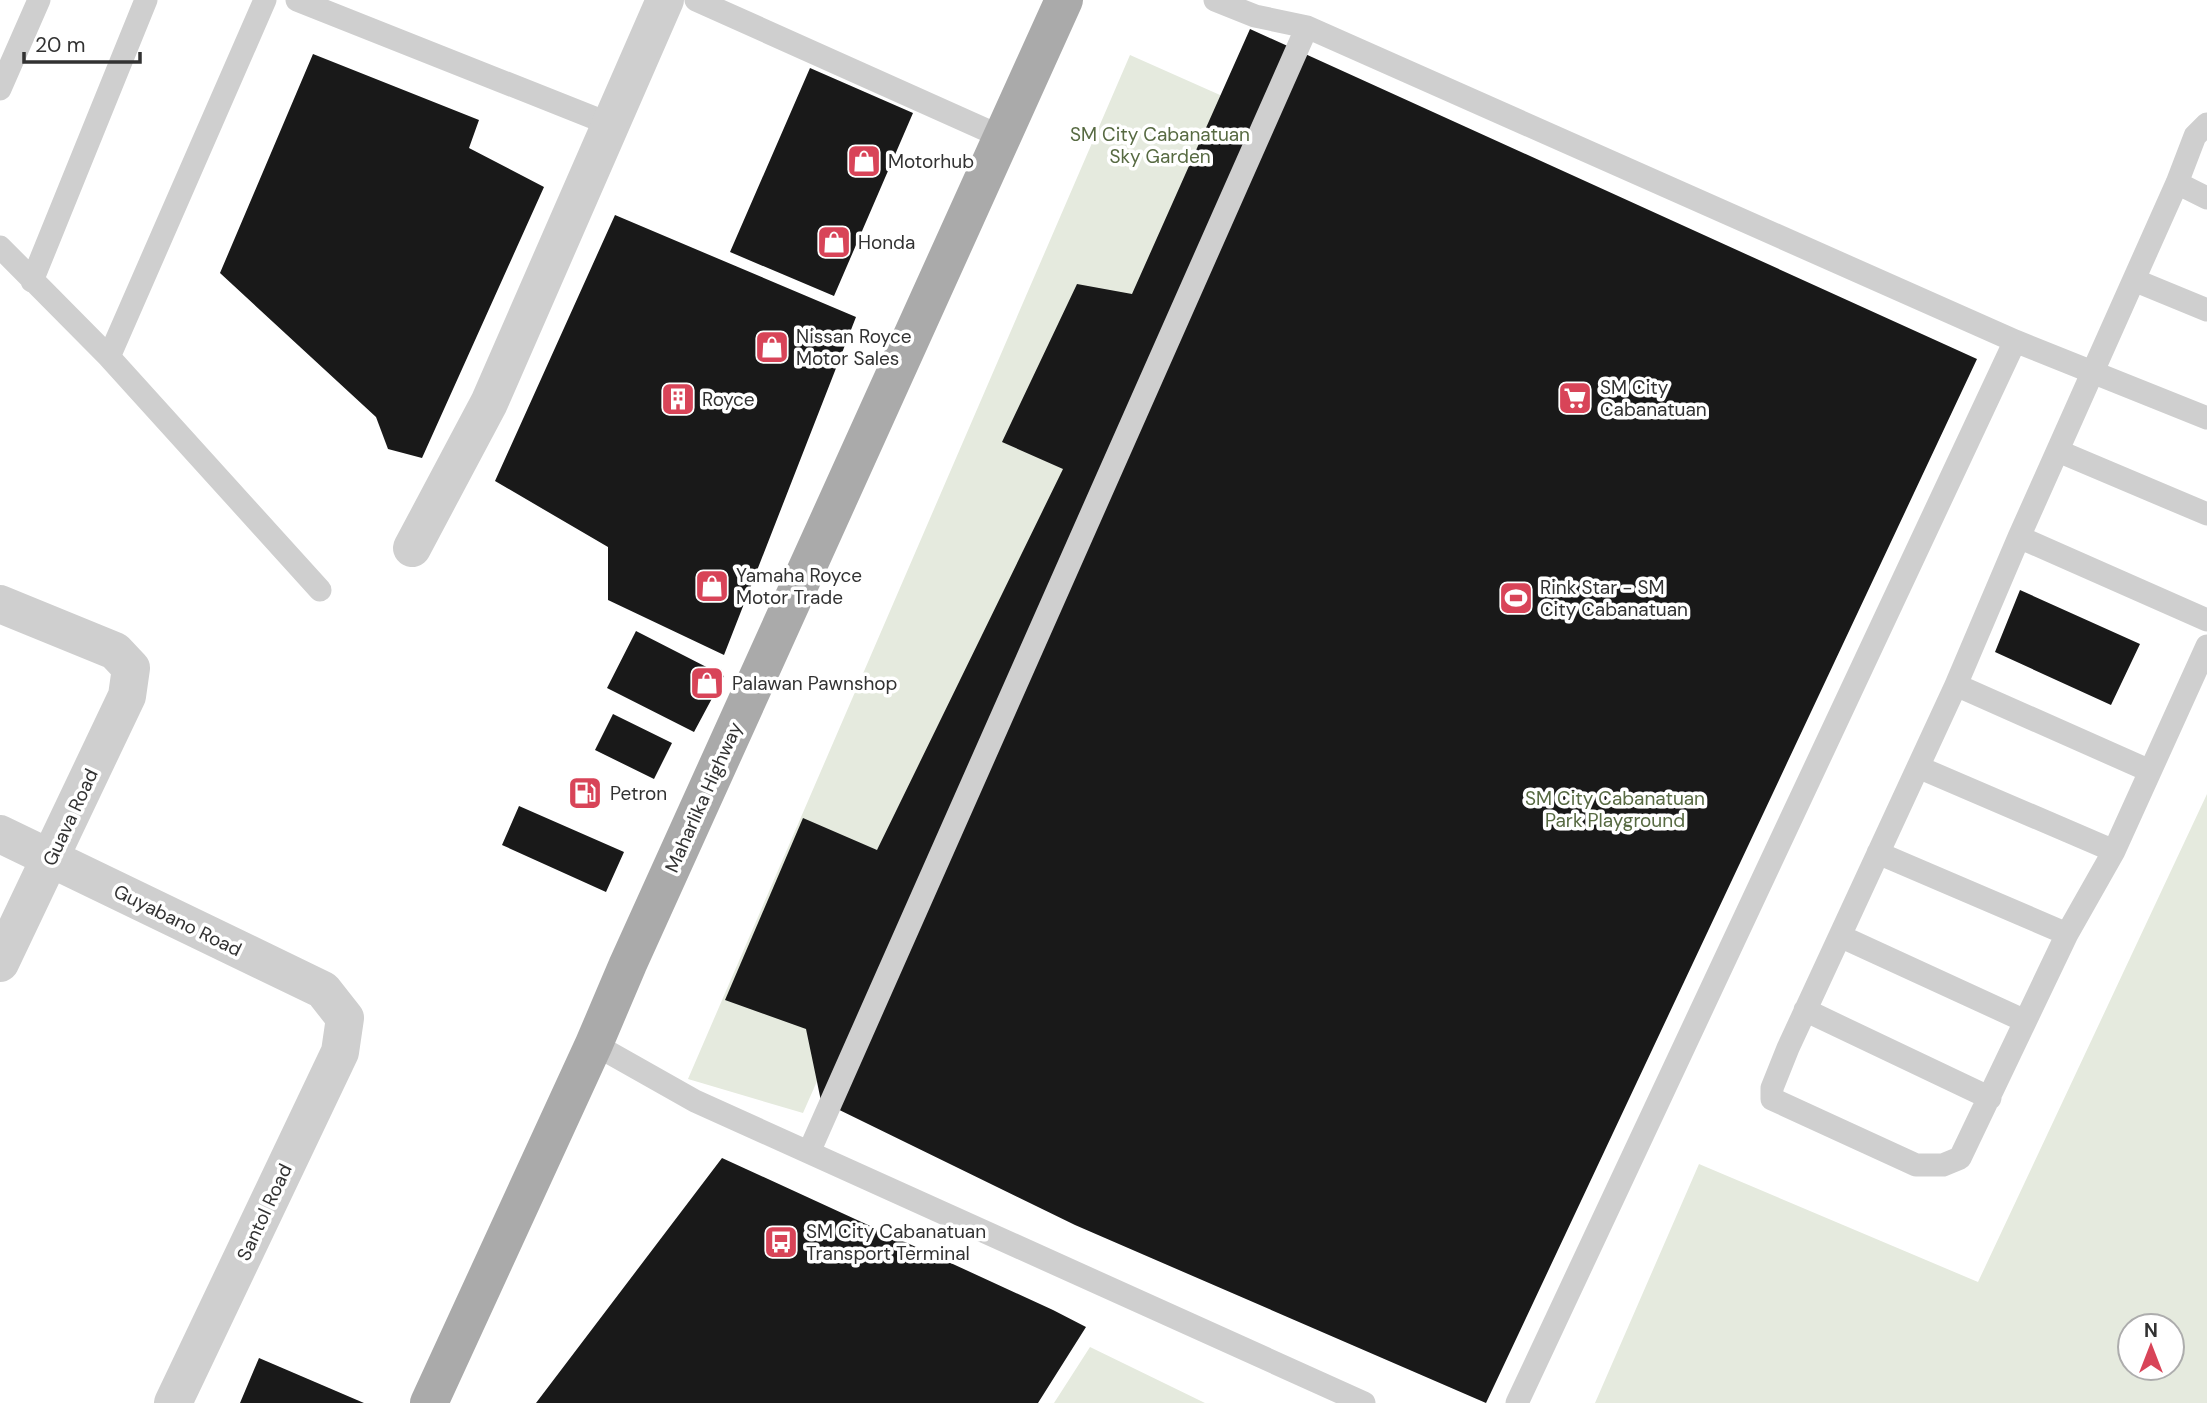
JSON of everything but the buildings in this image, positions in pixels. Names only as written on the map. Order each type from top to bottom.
[{"type":"main road","name":"Maharlika Highway","points":[[429,1403],[594,1044],[633,952],[1004,138],[1064,0]]},
{"type":"street","points":[[412,548],[489,403],[665,0]]},
{"type":"street","name":"Guava Road","points":[[0,604],[115,651],[131,668],[127,696],[0,963]]},
{"type":"street","name":"Guyabano Road","points":[[0,834],[323,990],[345,1018]]},
{"type":"street","name":"Santol Road","points":[[173,1403],[340,1052],[345,1018]]},
{"type":"lane","points":[[0,89],[39,0]]},
{"type":"lane","points":[[32,281],[146,0]]},
{"type":"lane","points":[[109,357],[265,0]]},
{"type":"lane","points":[[298,0],[612,125]]},
{"type":"lane","points":[[696,0],[1004,138]]},
{"type":"lane","points":[[1215,0],[1255,16],[1307,27],[2015,341],[2207,418]]},
{"type":"lane","points":[[809,1152],[1307,27]]},
{"type":"lane","points":[[2207,124],[2195,136],[2177,183],[1956,685],[1805,1010],[1772,1087],[1772,1099],[1916,1165],[1944,1165],[1960,1158],[2067,934],[2113,851],[2207,646]]},
{"type":"lane","points":[[2177,183],[2207,198]]},
{"type":"lane","points":[[0,247],[109,357],[320,590]]},
{"type":"lane","points":[[2134,280],[2207,310]]},
{"type":"lane","points":[[1517,1403],[2015,341]]},
{"type":"lane","points":[[2058,451],[2207,514]]},
{"type":"lane","points":[[2019,537],[2207,620]]},
{"type":"lane","points":[[1956,685],[2150,771]]},
{"type":"lane","points":[[1918,767],[2113,851]]},
{"type":"lane","points":[[1878,853],[2067,934]]},
{"type":"lane","points":[[1840,936],[2025,1021]]},
{"type":"lane","points":[[1805,1010],[1990,1098]]},
{"type":"lane","points":[[594,1044],[695,1101],[1363,1403]]},
{"type":"green space","name":"SM City Cabanatuan Sky Garden","points":[[1130,55],[1247,107],[803,1113],[688,1079]]},
{"type":"green space","points":[[2207,794],[2207,1403],[1595,1403],[1699,1164],[1978,1282]]},
{"type":"green space","points":[[1090,1347],[1205,1403],[1054,1403]]},
{"type":"place","name":"Motorhub","points":[[864,161]]},
{"type":"place","name":"Honda","points":[[834,242]]},
{"type":"place","name":"Nissan Royce Motor Sales","points":[[772,347]]},
{"type":"place","name":"SM City Cabanatuan","points":[[1575,398]]},
{"type":"place","name":"Royce","points":[[678,399]]},
{"type":"place","name":"Yamaha Royce Motor Trade","points":[[712,586]]},
{"type":"place","name":"Rink Star - SM City Cabanatuan","points":[[1516,598]]},
{"type":"place","name":"Palawan Pawnshop","points":[[707,683]]},
{"type":"place","name":"Petron","points":[[585,793]]},
{"type":"place","name":"SM City Cabanatuan Transport Terminal","points":[[781,1242]]},
{"type":"park label","name":"SM City Cabanatuan Park Playground","points":[[1615,809]]}]
